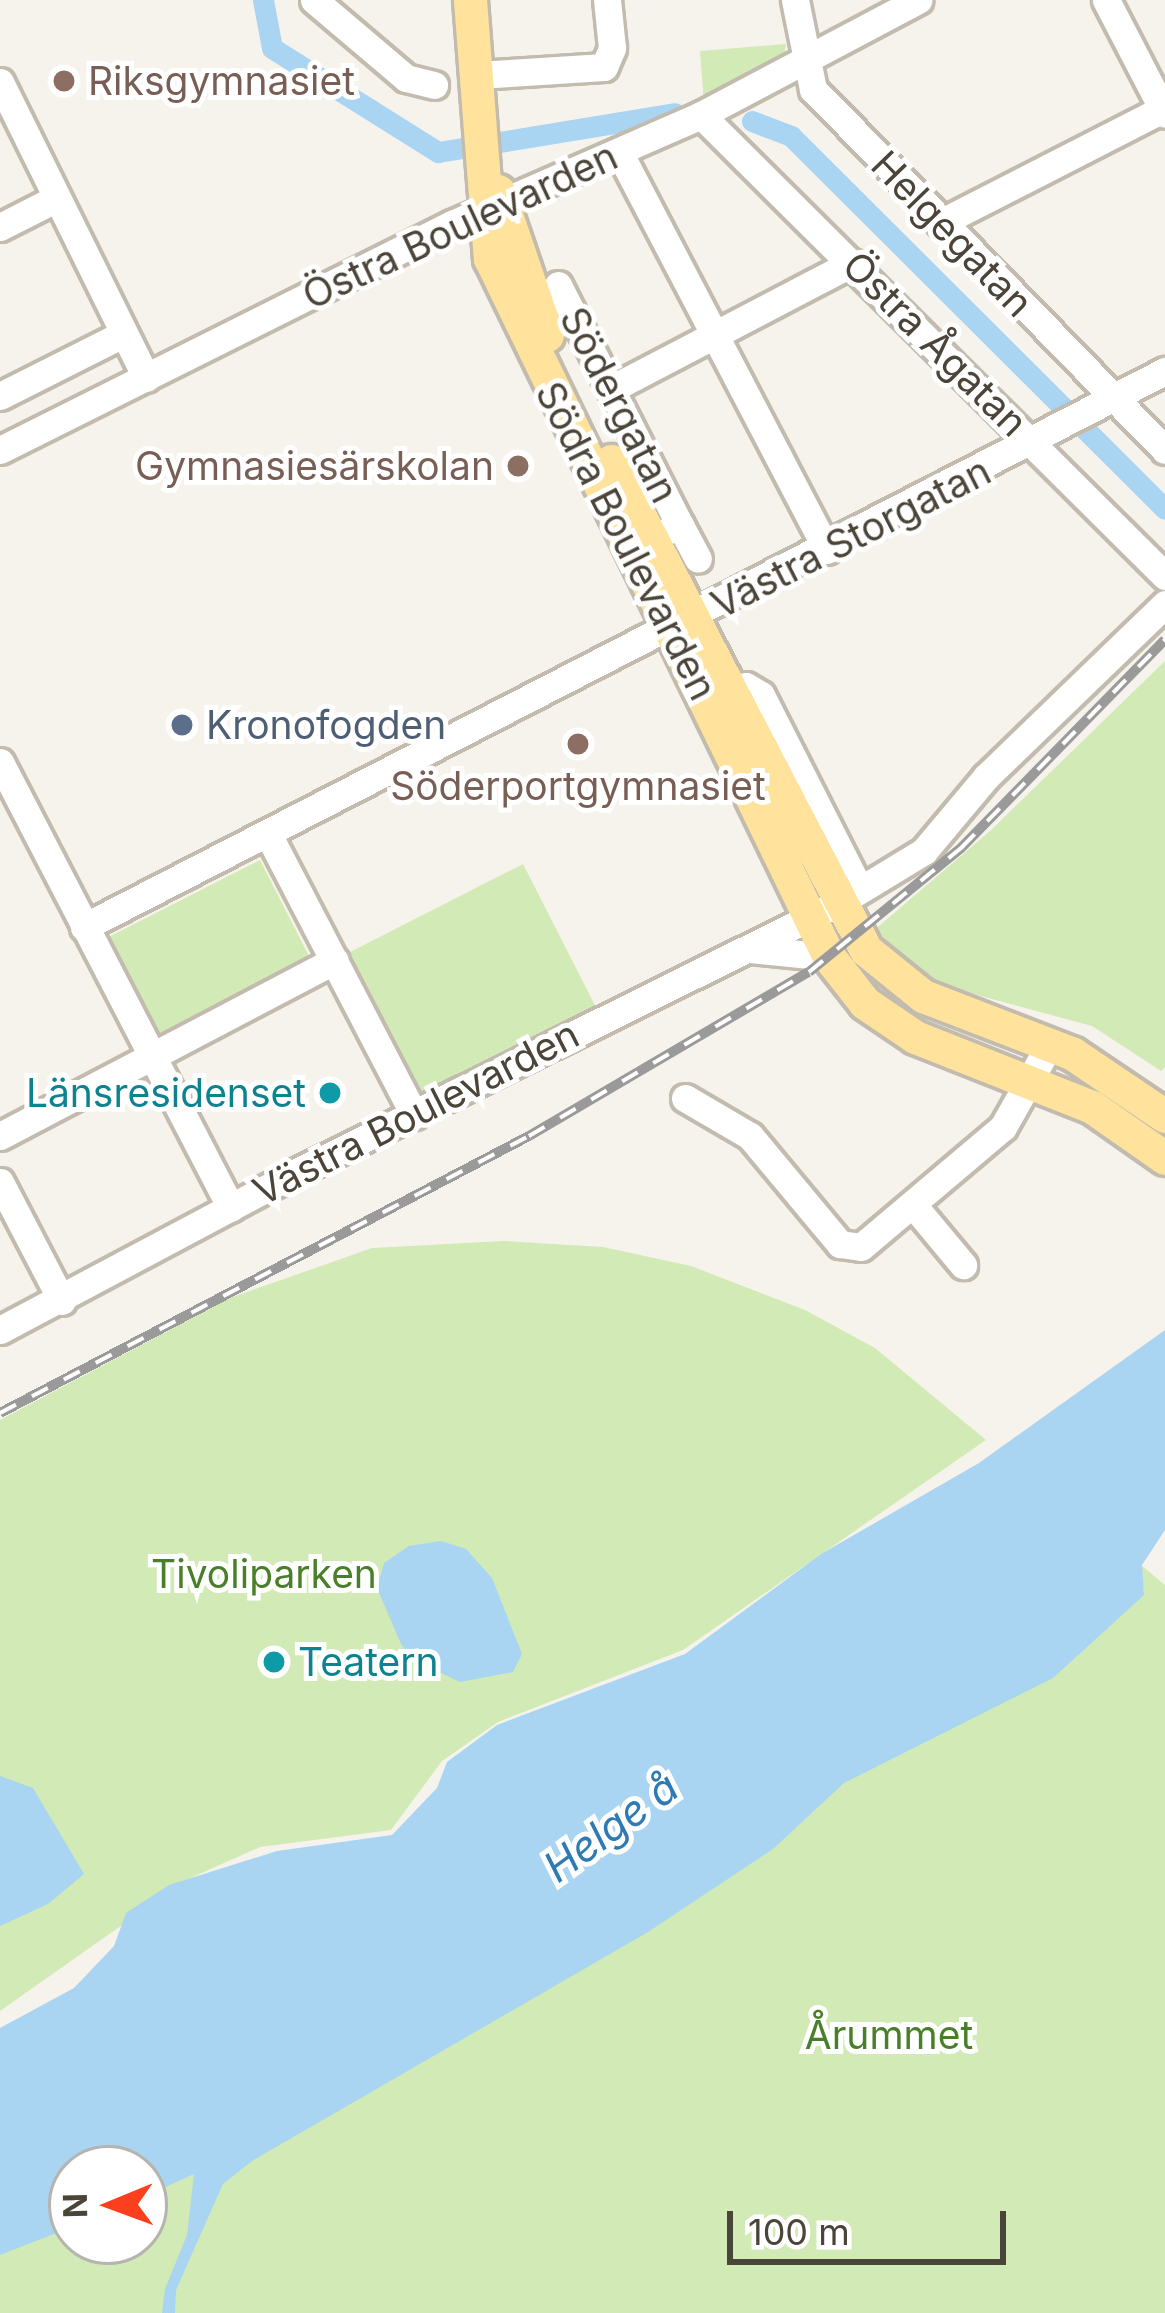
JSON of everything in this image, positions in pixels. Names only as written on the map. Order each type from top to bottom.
[{"type":"main road","name":"Södra Boulevarden","points":[[470,0],[484,154],[506,298],[682,625],[751,786],[834,902]]},
{"type":"main road","name":"Södra Boulevarden","points":[[492,207],[545,332],[666,532],[682,625],[730,690],[834,902]]},
{"type":"main road","points":[[834,902],[829,957],[866,1003],[902,1029],[1092,1107],[1165,1158]]},
{"type":"main road","points":[[834,902],[866,950],[901,982],[1051,1044],[1165,1116]]},
{"type":"street","points":[[314,0],[406,78],[434,85]]},
{"type":"street","points":[[478,75],[604,67],[612,48],[607,0]]},
{"type":"street","points":[[795,0],[804,61]]},
{"type":"street","name":"Östra Boulevarden","points":[[0,450],[492,207],[701,115],[918,0]]},
{"type":"street","points":[[940,224],[1164,111],[1106,0]]},
{"type":"street","name":"Helgegatan","points":[[804,61],[813,88],[1105,402],[1165,450]]},
{"type":"street","points":[[2,76],[55,199],[146,378]]},
{"type":"street","name":"Östra Ågatan","points":[[701,115],[852,263],[1043,438],[1165,576]]},
{"type":"street","points":[[619,152],[827,550]]},
{"type":"street","points":[[0,226],[55,199]]},
{"type":"street","points":[[611,389],[852,263]]},
{"type":"street","name":"Södergatan","points":[[558,285],[611,389],[666,532],[698,559]]},
{"type":"street","points":[[0,396],[121,334]]},
{"type":"street","name":"Västra Storgatan","points":[[84,927],[682,625],[1165,371]]},
{"type":"street","points":[[834,902],[940,841],[986,777],[1165,604]]},
{"type":"street","points":[[0,762],[231,1208]]},
{"type":"street","points":[[268,834],[414,1115]]},
{"type":"street","name":"Västra Boulevarden","points":[[0,1330],[834,902]]},
{"type":"street","points":[[745,948],[829,957]]},
{"type":"street","points":[[0,1136],[335,960]]},
{"type":"street","points":[[685,1097],[750,1136],[840,1244],[861,1247],[1003,1127],[1051,1044]]},
{"type":"street","points":[[0,1182],[62,1300]]},
{"type":"street","points":[[914,1206],[963,1265]]},
{"type":"green space","points":[[786,44],[784,56],[704,104],[700,51]]},
{"type":"green space","points":[[1165,661],[1165,1067],[1161,1071],[1092,1026],[925,981],[872,932],[990,831]]},
{"type":"green space","points":[[260,860],[310,958],[157,1036],[107,938]]},
{"type":"green space","points":[[523,864],[602,1019],[414,1115],[335,960]]},
{"type":"green space","name":"Tivoliparken","points":[[504,1241],[603,1247],[691,1266],[805,1310],[875,1348],[986,1440],[683,1650],[498,1722],[442,1761],[391,1830],[260,1847],[186,1880],[0,2011],[0,1420],[230,1298],[372,1248]]},
{"type":"green space","name":"Årummet","points":[[1141,1565],[1165,1585],[1165,2313],[0,2313],[0,2164],[1144,1595]]},
{"type":"water","name":"Helge å","points":[[1165,1330],[1165,1530],[1142,1565],[1144,1595],[1053,1678],[844,1783],[773,1849],[648,1932],[252,2161],[223,2184],[176,2290],[175,2313],[162,2313],[165,2289],[187,2235],[194,2174],[168,2186],[168,2145],[48,2145],[48,2236],[0,2255],[0,2028],[74,1988],[114,1946],[126,1913],[169,1885],[277,1851],[392,1835],[437,1788],[447,1762],[497,1725],[685,1654],[821,1554],[979,1463]]},
{"type":"water","points":[[441,1541],[466,1549],[492,1578],[522,1654],[513,1672],[460,1682],[412,1659],[401,1644],[377,1588],[384,1563],[409,1546]]},
{"type":"water","points":[[0,1776],[33,1788],[84,1874],[48,1904],[0,1926]]},
{"type":"waterway","points":[[263,0],[272,48],[438,152],[675,113]]},
{"type":"waterway","points":[[752,121],[791,136],[1165,509]]},
{"type":"railway","points":[[0,1413],[529,1136],[809,972],[962,847],[1165,640]]},
{"type":"place","name":"Riksgymnasiet","points":[[64,81]]},
{"type":"place","name":"Gymnasiesärskolan","points":[[518,466]]},
{"type":"place","name":"Kronofogden","points":[[182,725]]},
{"type":"place","name":"Söderportgymnasiet","points":[[578,744]]},
{"type":"place","name":"Länsresidenset","points":[[330,1093]]},
{"type":"place","name":"Teatern","points":[[274,1662]]}]
